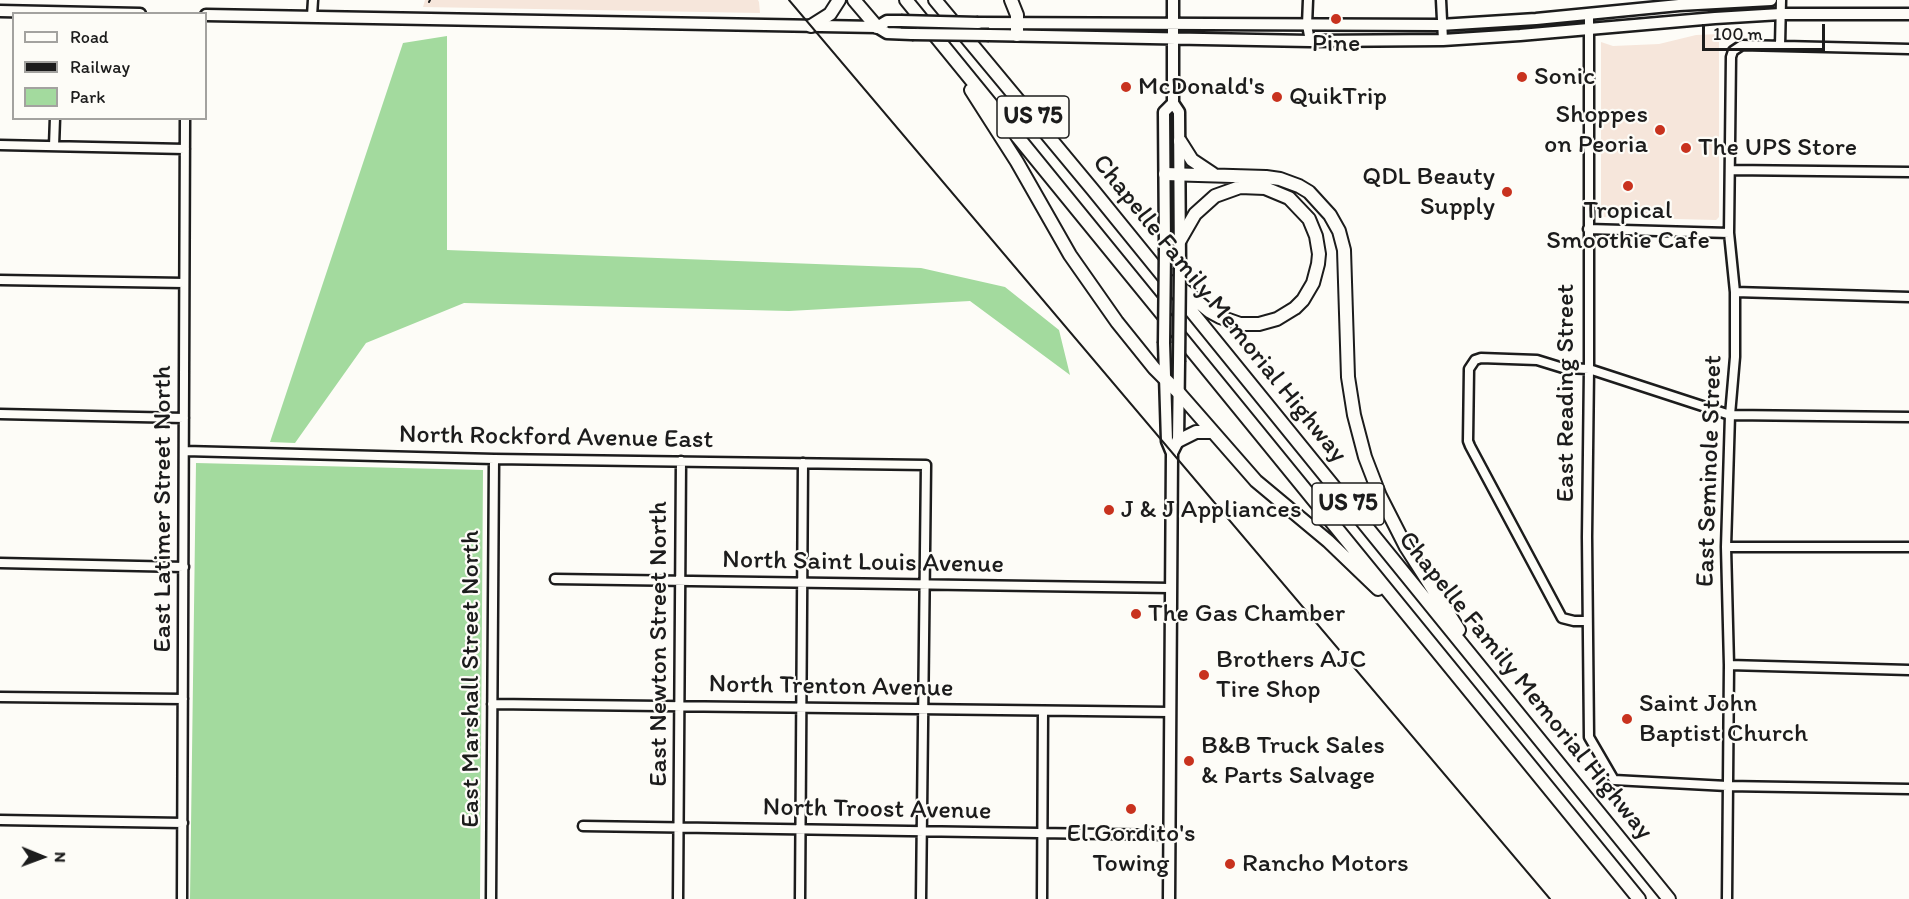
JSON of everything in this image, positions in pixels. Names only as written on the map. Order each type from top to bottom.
[{"type":"highway","points":[[811,26],[830,14],[839,0]]},
{"type":"highway","points":[[854,0],[877,27]]},
{"type":"highway","name":"Chapelle Family Memorial Highway","points":[[906,0],[1639,899]]},
{"type":"highway","name":"Chapelle Family Memorial Highway","points":[[936,0],[1669,899]]},
{"type":"highway","points":[[1011,0],[1017,15],[1017,29]]},
{"type":"highway","points":[[939,40],[1017,162],[1070,255],[1117,322],[1164,379],[1256,481],[1328,541],[1423,634]]},
{"type":"highway","points":[[1180,141],[1192,160],[1214,175]]},
{"type":"highway","points":[[1165,174],[1266,177],[1291,182],[1317,200],[1334,222],[1342,240],[1346,262],[1348,377],[1357,425],[1371,476],[1406,547],[1495,685]]},
{"type":"highway","points":[[1152,264],[1209,310],[1229,321],[1248,325],[1277,319],[1295,308],[1308,292],[1317,273],[1318,244],[1309,219],[1289,198],[1265,188],[1240,187],[1215,196],[1195,214],[1180,240]]},
{"type":"highway","points":[[1178,441],[1196,432],[1212,432]]},
{"type":"main road","points":[[1172,453],[1178,441],[1180,268],[1180,141],[1179,112],[1173,103],[1173,0]]},
{"type":"main road","points":[[207,15],[877,27],[887,33],[989,35],[1017,29],[1173,23],[1440,25],[1679,5],[1771,0]]},
{"type":"main road","points":[[0,11],[28,12]]},
{"type":"main road","points":[[877,27],[887,21],[901,21],[978,23],[1017,29],[1173,39],[1443,40],[1781,14],[1909,14]]},
{"type":"main road","points":[[1169,899],[1172,453],[1167,441],[1164,379],[1164,112],[1173,103]]},
{"type":"street","points":[[312,16],[313,0]]},
{"type":"street","points":[[1308,0],[1307,25],[1310,40]]},
{"type":"street","points":[[1441,0],[1440,25],[1443,40]]},
{"type":"street","points":[[1781,0],[1780,45],[1909,49]]},
{"type":"street","name":"East Reading Street","points":[[1589,14],[1587,621],[1589,737],[1614,780],[1727,786]]},
{"type":"street","name":"East Seminole Street","points":[[1727,899],[1729,665],[1726,547],[1730,415],[1735,357],[1735,292],[1729,233],[1731,57],[1732,51],[1742,45],[1780,45]]},
{"type":"street","points":[[54,146],[55,120]]},
{"type":"street","name":"East Latimer Street North","points":[[182,899],[185,120]]},
{"type":"street","points":[[0,145],[185,149]]},
{"type":"street","points":[[1730,170],[1909,172]]},
{"type":"street","points":[[1588,229],[1729,233]]},
{"type":"street","points":[[0,280],[184,283]]},
{"type":"street","points":[[1735,292],[1909,297]]},
{"type":"street","points":[[1587,621],[1562,618],[1468,441],[1469,369],[1475,360],[1481,358],[1537,360],[1563,368],[1589,369],[1730,415],[1909,417]]},
{"type":"street","points":[[0,414],[184,418]]},
{"type":"street","name":"North Rockford Avenue East","points":[[185,451],[494,459],[926,465],[925,585]]},
{"type":"street","name":"East Marshall Street North","points":[[491,899],[494,459]]},
{"type":"street","name":"East Newton Street North","points":[[678,899],[681,461]]},
{"type":"street","points":[[800,899],[803,463]]},
{"type":"street","points":[[1726,547],[1909,547]]},
{"type":"street","points":[[0,563],[184,567]]},
{"type":"street","name":"North Saint Louis Avenue","points":[[555,579],[1170,588]]},
{"type":"street","points":[[921,899],[925,585]]},
{"type":"street","points":[[1729,665],[1909,670]]},
{"type":"street","points":[[0,697],[183,699]]},
{"type":"street","name":"North Trenton Avenue","points":[[492,704],[1170,712]]},
{"type":"street","points":[[1042,899],[1043,711]]},
{"type":"street","points":[[1727,786],[1909,789]]},
{"type":"street","points":[[0,820],[183,823]]},
{"type":"street","name":"North Troost Avenue","points":[[583,826],[1169,835]]},
{"type":"shaded area","points":[[425,0],[758,0],[760,13],[423,7]]},
{"type":"shaded area","name":"Shoppes on Peoria","points":[[1719,34],[1719,217],[1716,220],[1601,217],[1601,42],[1613,46],[1659,44],[1696,35]]},
{"type":"green space","points":[[447,36],[447,250],[921,268],[1005,287],[1059,330],[1070,375],[970,301],[789,311],[464,303],[366,343],[295,443],[270,442],[403,43]]},
{"type":"green space","points":[[196,463],[483,470],[480,899],[190,899]]},
{"type":"railway","points":[[789,0],[1550,899]]},
{"type":"place","name":"Pine","points":[[1336,19]]},
{"type":"place","name":"Sonic","points":[[1522,77]]},
{"type":"place","name":"McDonald's","points":[[1126,87]]},
{"type":"place","name":"QuikTrip","points":[[1277,97]]},
{"type":"place","name":"Shoppes on Peoria","points":[[1660,130]]},
{"type":"place","name":"The UPS Store","points":[[1686,148]]},
{"type":"place","name":"Tropical Smoothie Cafe","points":[[1628,186]]},
{"type":"place","name":"QDL Beauty Supply","points":[[1507,192]]},
{"type":"place","name":"J & J Appliances","points":[[1109,510]]},
{"type":"place","name":"The Gas Chamber","points":[[1136,614]]},
{"type":"place","name":"Brothers AJC Tire Shop","points":[[1204,675]]},
{"type":"place","name":"Saint John Baptist Church","points":[[1627,719]]},
{"type":"place","name":"B&B Truck Sales & Parts Salvage","points":[[1189,761]]},
{"type":"place","name":"El Gordito's Towing","points":[[1131,809]]},
{"type":"place","name":"Rancho Motors","points":[[1230,864]]}]
